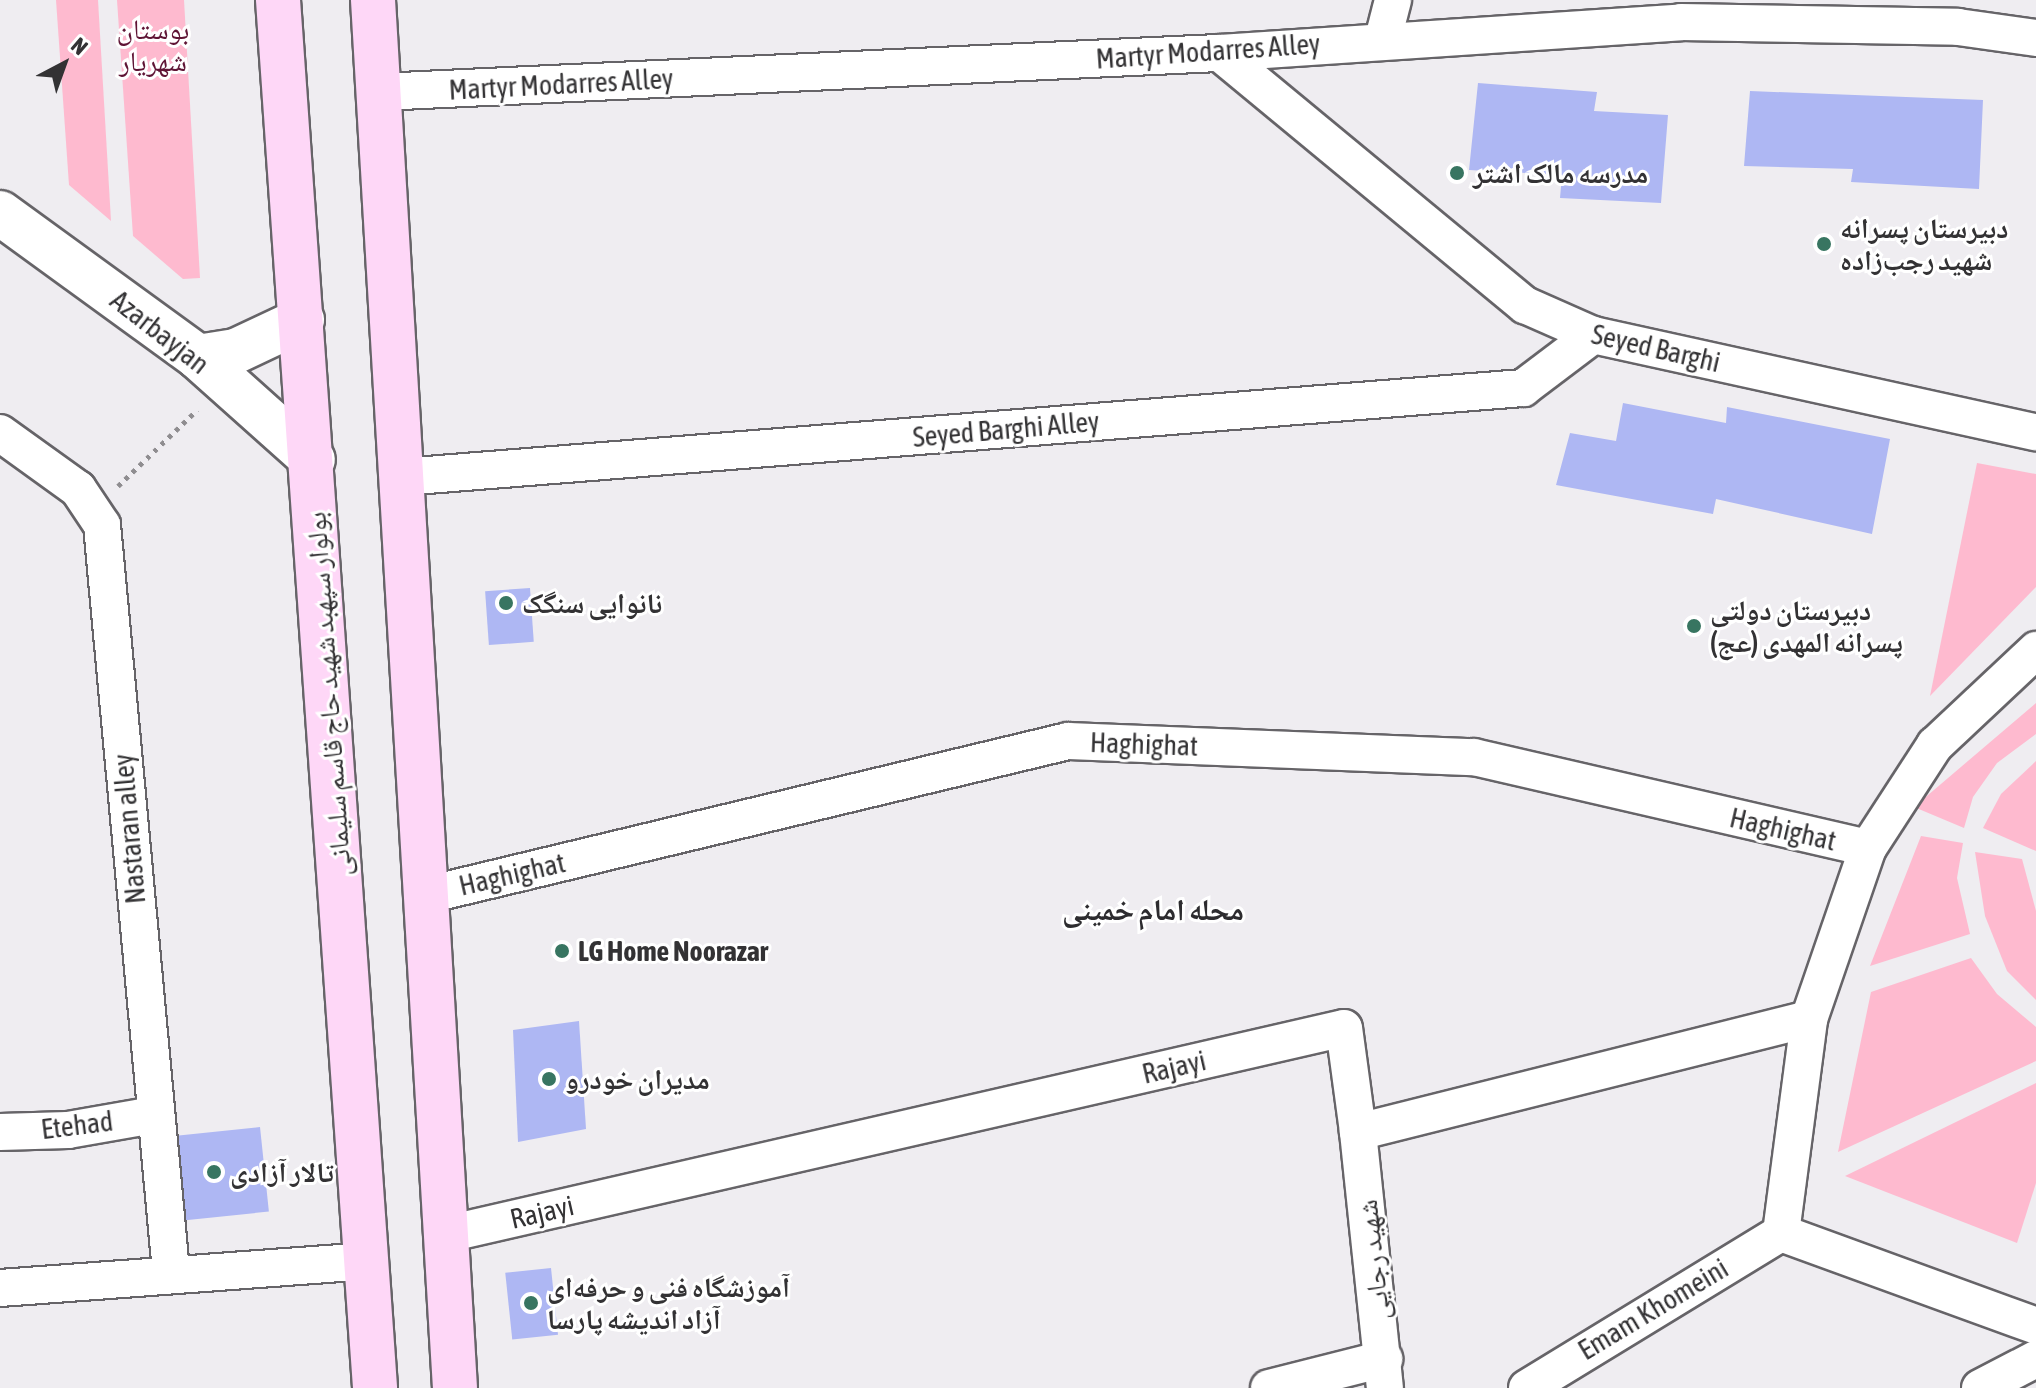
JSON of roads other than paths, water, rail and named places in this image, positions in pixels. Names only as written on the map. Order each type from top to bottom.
[{"type":"main road","name":"بولوار سپهبد شهید حاج قاسم سلیمانی","points":[[278,0],[313,460],[364,1261],[375,1388]]},
{"type":"main road","points":[[373,0],[455,1388]]},
{"type":"street","points":[[1383,39],[1393,0]]},
{"type":"street","name":"Martyr Modarres Alley","points":[[379,92],[1220,53],[1383,39],[1681,22],[1961,13],[2036,38]]},
{"type":"street","name":"Seyed Barghi","points":[[1220,53],[1525,305],[1593,335],[2036,432]]},
{"type":"street","name":"Azarbayjan","points":[[0,213],[211,371],[313,460]]},
{"type":"street","points":[[211,371],[236,351],[302,320]]},
{"type":"street","name":"Seyed Barghi Alley","points":[[402,477],[1523,388],[1593,335]]},
{"type":"street","name":"Nastaran alley","points":[[0,433],[78,489],[102,525],[154,1115],[171,1271]]},
{"type":"street","points":[[2036,650],[1935,745],[1868,848],[1809,1019],[1781,1233],[2036,1326]]},
{"type":"street","name":"Haghighat","points":[[427,895],[1068,741],[1474,757],[1868,848]]},
{"type":"street","points":[[1358,1132],[1809,1019]]},
{"type":"street","name":"Rajayi","points":[[447,1234],[1344,1028],[1358,1132]]},
{"type":"street","name":"Etehad","points":[[0,1132],[68,1130],[154,1115]]},
{"type":"street","name":"شهید رجایی","points":[[1358,1132],[1385,1374]]},
{"type":"street","name":"Emam Khomeini","points":[[1527,1388],[1567,1376],[1781,1233]]},
{"type":"street","points":[[0,1288],[171,1271],[364,1261]]},
{"type":"street","points":[[1980,1388],[2036,1359]]},
{"type":"street","points":[[1269,1388],[1385,1374]]},
{"type":"place","name":"مدرسه مالک اشتر","points":[[1457,173]]},
{"type":"place","name":"دبیرستان پسرانه شهید رجب‌زاده","points":[[1824,244]]},
{"type":"place","name":"نانوایی سنگک","points":[[506,603]]},
{"type":"place","name":"دبیرستان دولتی پسرانه المهدی (عج)","points":[[1694,626]]},
{"type":"place","name":"LG Home Noorazar","points":[[562,951]]},
{"type":"place","name":"مدیران خودرو","points":[[549,1079]]},
{"type":"place","name":"تالار آزادی","points":[[214,1172]]},
{"type":"place","name":"آموزشگاه فنی و حرفه‌ای آزاد اندیشه پارسا","points":[[531,1303]]},
{"type":"district","name":"محله امام خمینی","points":[[1153,909]]},
{"type":"park label","name":"بوستان شهریار","points":[[153,45]]}]
